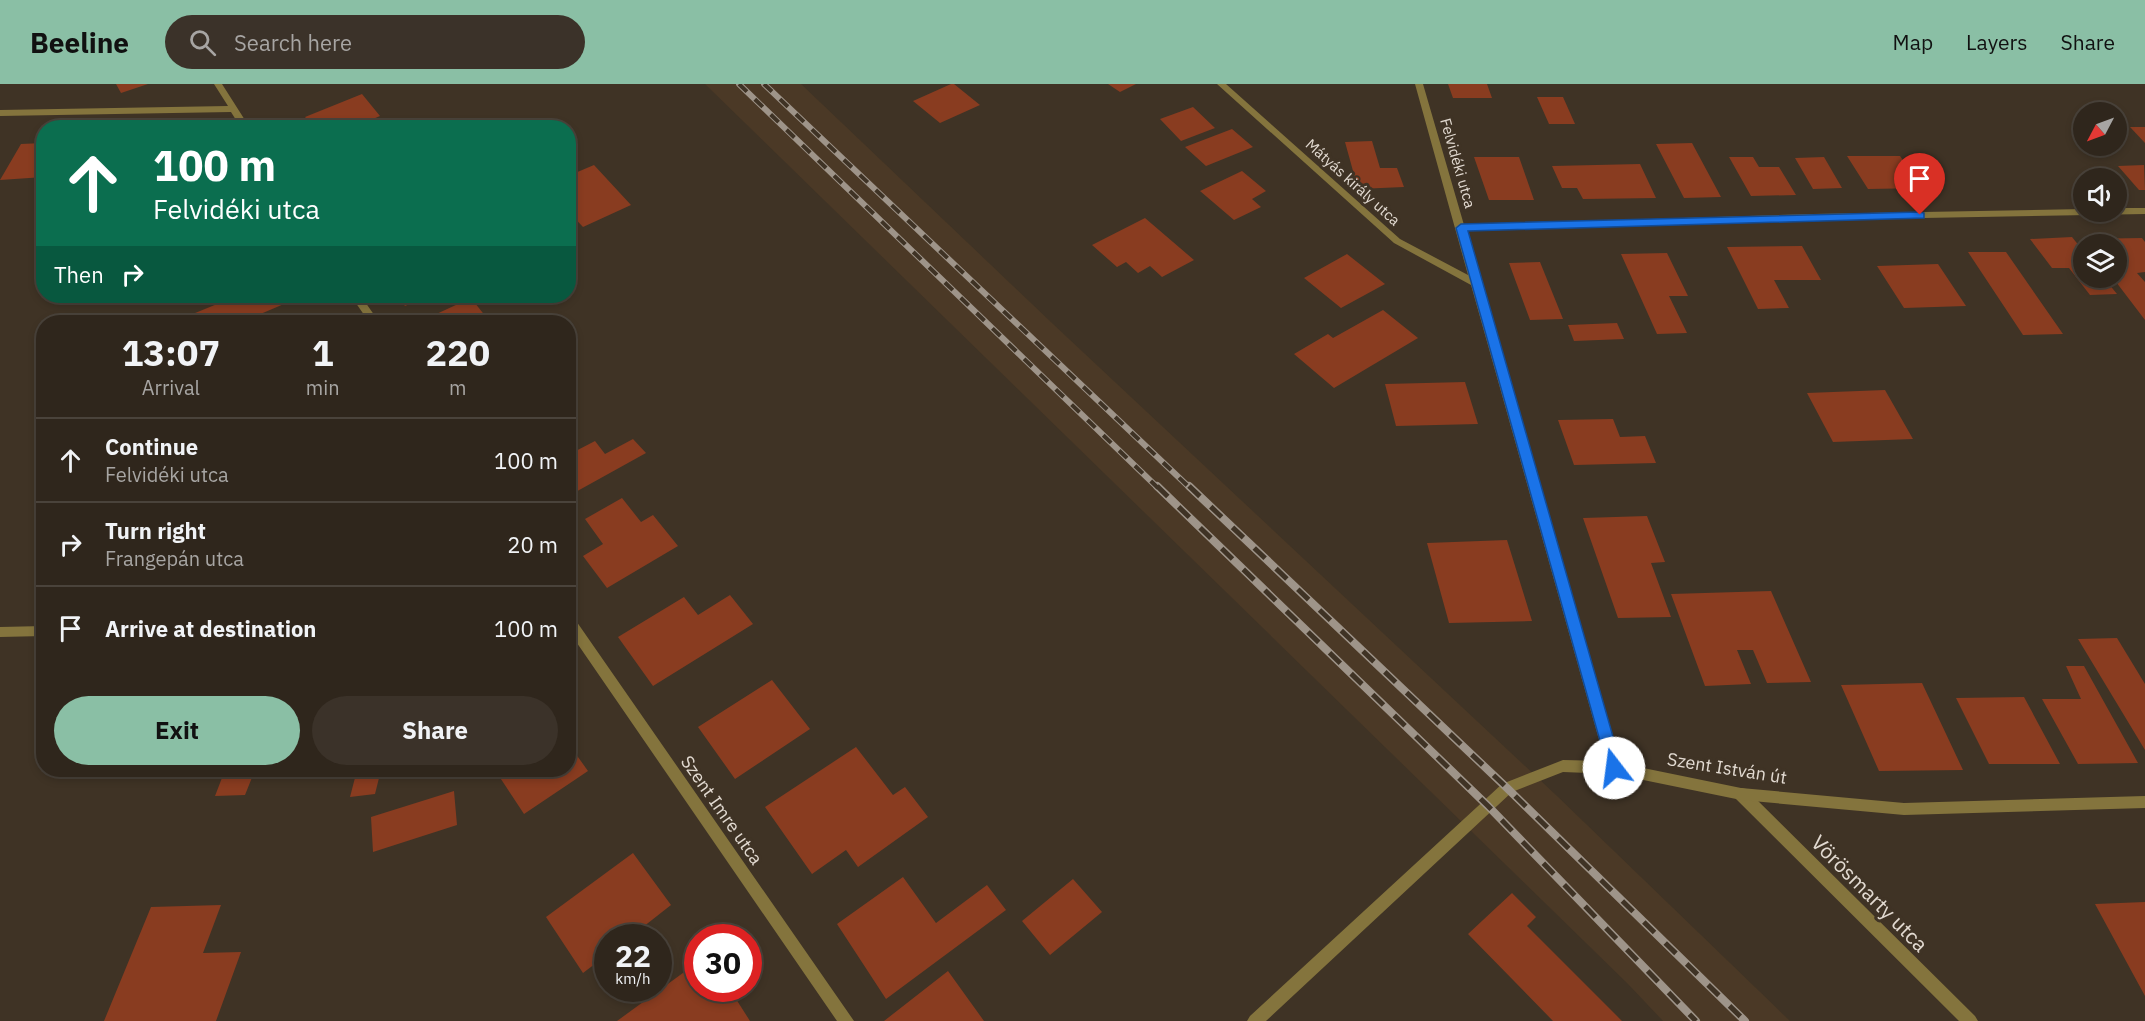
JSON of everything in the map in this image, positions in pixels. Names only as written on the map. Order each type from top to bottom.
[{"type":"street","points":[[218,84],[241,120]]},
{"type":"street","name":"Mátyás király utca","points":[[1221,84],[1397,241],[1478,284]]},
{"type":"street","name":"Felvidéki utca","points":[[1419,84],[1478,284],[1614,768]]},
{"type":"street","points":[[0,113],[234,109]]},
{"type":"street","points":[[1461,228],[1812,217],[2145,211]]},
{"type":"street","points":[[0,632],[36,631]]},
{"type":"street","name":"Szent Imre utca","points":[[576,631],[846,1021]]},
{"type":"street","name":"Szent István út","points":[[1255,1021],[1507,788],[1563,766],[1614,768],[1741,794],[1904,809],[2145,802]]},
{"type":"street","name":"Vörösmarty utca","points":[[1741,794],[1970,1021]]},
{"type":"shaded area","points":[[705,84],[801,84],[1053,324],[1557,796],[1790,1021],[1663,1021],[1628,984]]},
{"type":"building","points":[[116,84],[148,84],[121,93]]},
{"type":"building","points":[[951,84],[980,105],[940,123],[913,101]]},
{"type":"building","points":[[1108,84],[1136,84],[1120,92]]},
{"type":"building","points":[[1448,84],[1487,84],[1492,98],[1453,98]]},
{"type":"building","points":[[362,94],[380,116],[371,120],[307,120],[305,117]]},
{"type":"building","points":[[1537,97],[1563,97],[1575,124],[1549,124]]},
{"type":"building","points":[[1193,107],[1215,128],[1181,141],[1160,119]]},
{"type":"building","points":[[2130,127],[2145,127],[2145,143]]},
{"type":"building","points":[[1232,129],[1253,147],[1206,166],[1185,147]]},
{"type":"building","points":[[1372,141],[1380,168],[1397,168],[1404,187],[1358,189],[1345,142]]},
{"type":"building","points":[[36,143],[36,178],[0,180],[21,144]]},
{"type":"building","points":[[1692,143],[1721,197],[1684,198],[1656,144]]},
{"type":"building","points":[[1847,156],[1900,156],[1922,188],[1868,189]]},
{"type":"building","points":[[1474,157],[1519,157],[1534,200],[1489,200]]},
{"type":"building","points":[[1729,157],[1753,157],[1759,167],[1779,167],[1796,195],[1751,196]]},
{"type":"building","points":[[1824,157],[1842,188],[1813,189],[1795,158]]},
{"type":"building","points":[[1640,164],[1656,198],[1583,199],[1577,188],[1562,188],[1552,166]]},
{"type":"building","points":[[594,165],[631,205],[583,227],[576,220],[576,173]]},
{"type":"building","points":[[2144,165],[2145,190],[2139,190],[2127,176],[2127,168],[2118,166]]},
{"type":"building","points":[[1242,171],[1266,191],[1252,199],[1261,207],[1234,220],[1200,191]]},
{"type":"building","points":[[1145,218],[1194,260],[1162,277],[1150,266],[1138,273],[1126,262],[1117,267],[1092,245]]},
{"type":"building","points":[[2072,237],[2073,273],[2069,268],[2052,268],[2030,239]]},
{"type":"building","points":[[2127,238],[2142,238],[2145,242],[2145,272],[2137,273],[2145,282],[2145,320],[2121,288],[2127,288]]},
{"type":"building","points":[[1802,246],[1821,280],[1774,280],[1789,308],[1758,309],[1727,247]]},
{"type":"building","points":[[1968,252],[2006,252],[2063,334],[2023,335]]},
{"type":"building","points":[[1667,253],[1688,296],[1669,296],[1687,333],[1657,334],[1621,254]]},
{"type":"building","points":[[1347,254],[1385,284],[1341,308],[1304,278]]},
{"type":"building","points":[[1540,262],[1563,319],[1530,320],[1509,263]]},
{"type":"building","points":[[1938,264],[1966,306],[1904,308],[1877,266]]},
{"type":"building","points":[[2085,288],[2112,288],[2117,294],[2090,295]]},
{"type":"building","points":[[220,303],[286,303],[258,315],[190,315]]},
{"type":"building","points":[[460,303],[475,303],[484,315],[434,315]]},
{"type":"building","points":[[1383,310],[1418,338],[1334,388],[1294,354],[1328,334],[1333,338]]},
{"type":"building","points":[[1617,323],[1624,339],[1574,341],[1568,325]]},
{"type":"building","points":[[1465,382],[1478,424],[1396,426],[1385,384]]},
{"type":"building","points":[[1885,390],[1913,439],[1833,442],[1807,393]]},
{"type":"building","points":[[1613,419],[1620,437],[1645,436],[1656,463],[1574,465],[1558,420]]},
{"type":"building","points":[[633,439],[646,453],[576,492],[576,451],[595,441],[605,454]]},
{"type":"building","points":[[622,498],[641,522],[653,515],[678,546],[607,588],[583,556],[603,544],[585,519]]},
{"type":"building","points":[[1647,516],[1665,562],[1651,563],[1671,617],[1618,618],[1583,518]]},
{"type":"building","points":[[1507,540],[1532,621],[1449,623],[1427,543]]},
{"type":"building","points":[[1771,591],[1811,682],[1767,683],[1753,650],[1737,650],[1751,684],[1705,686],[1671,594]]},
{"type":"building","points":[[730,595],[753,624],[653,686],[618,637],[684,597],[698,615]]},
{"type":"building","points":[[2117,638],[2145,684],[2145,750],[2078,639]]},
{"type":"building","points":[[2066,666],[2084,666],[2138,763],[2078,764],[2042,699],[2081,699]]},
{"type":"building","points":[[772,680],[810,729],[735,779],[698,727]]},
{"type":"building","points":[[1922,683],[1963,770],[1879,771],[1841,685]]},
{"type":"building","points":[[2024,697],[2060,764],[1989,764],[1956,698]]},
{"type":"building","points":[[856,747],[893,795],[905,787],[928,817],[858,867],[846,850],[812,874],[765,807]]},
{"type":"building","points":[[576,754],[588,771],[524,814],[500,777],[576,777]]},
{"type":"building","points":[[222,777],[252,777],[245,795],[215,796]]},
{"type":"building","points":[[355,777],[379,777],[375,794],[350,797]]},
{"type":"building","points":[[454,791],[457,825],[373,852],[371,817]]},
{"type":"building","points":[[633,853],[671,905],[647,924],[594,924],[594,965],[583,973],[546,917]]},
{"type":"building","points":[[903,877],[936,923],[987,885],[1006,910],[886,999],[837,924]]},
{"type":"building","points":[[1073,879],[1102,912],[1050,955],[1022,921]]},
{"type":"building","points":[[1512,893],[1536,917],[1527,926],[1622,1021],[1553,1021],[1468,934]]},
{"type":"building","points":[[2145,902],[2145,996],[2095,904]]},
{"type":"building","points":[[221,905],[203,953],[241,952],[216,1021],[104,1021],[151,907]]},
{"type":"building","points":[[948,971],[984,1021],[884,1021]]},
{"type":"building","points":[[684,972],[684,1002],[738,1002],[750,1021],[617,1021],[643,1002],[672,1002],[672,981]]},
{"type":"railway","points":[[739,84],[1158,488]]},
{"type":"railway","points":[[764,84],[1190,488]]},
{"type":"railway","points":[[1157,486],[1488,806],[1696,1021]]},
{"type":"railway","points":[[1189,486],[1507,788],[1745,1021]]},
{"type":"route","points":[[1614,768],[1461,228],[1920,215]]}]
